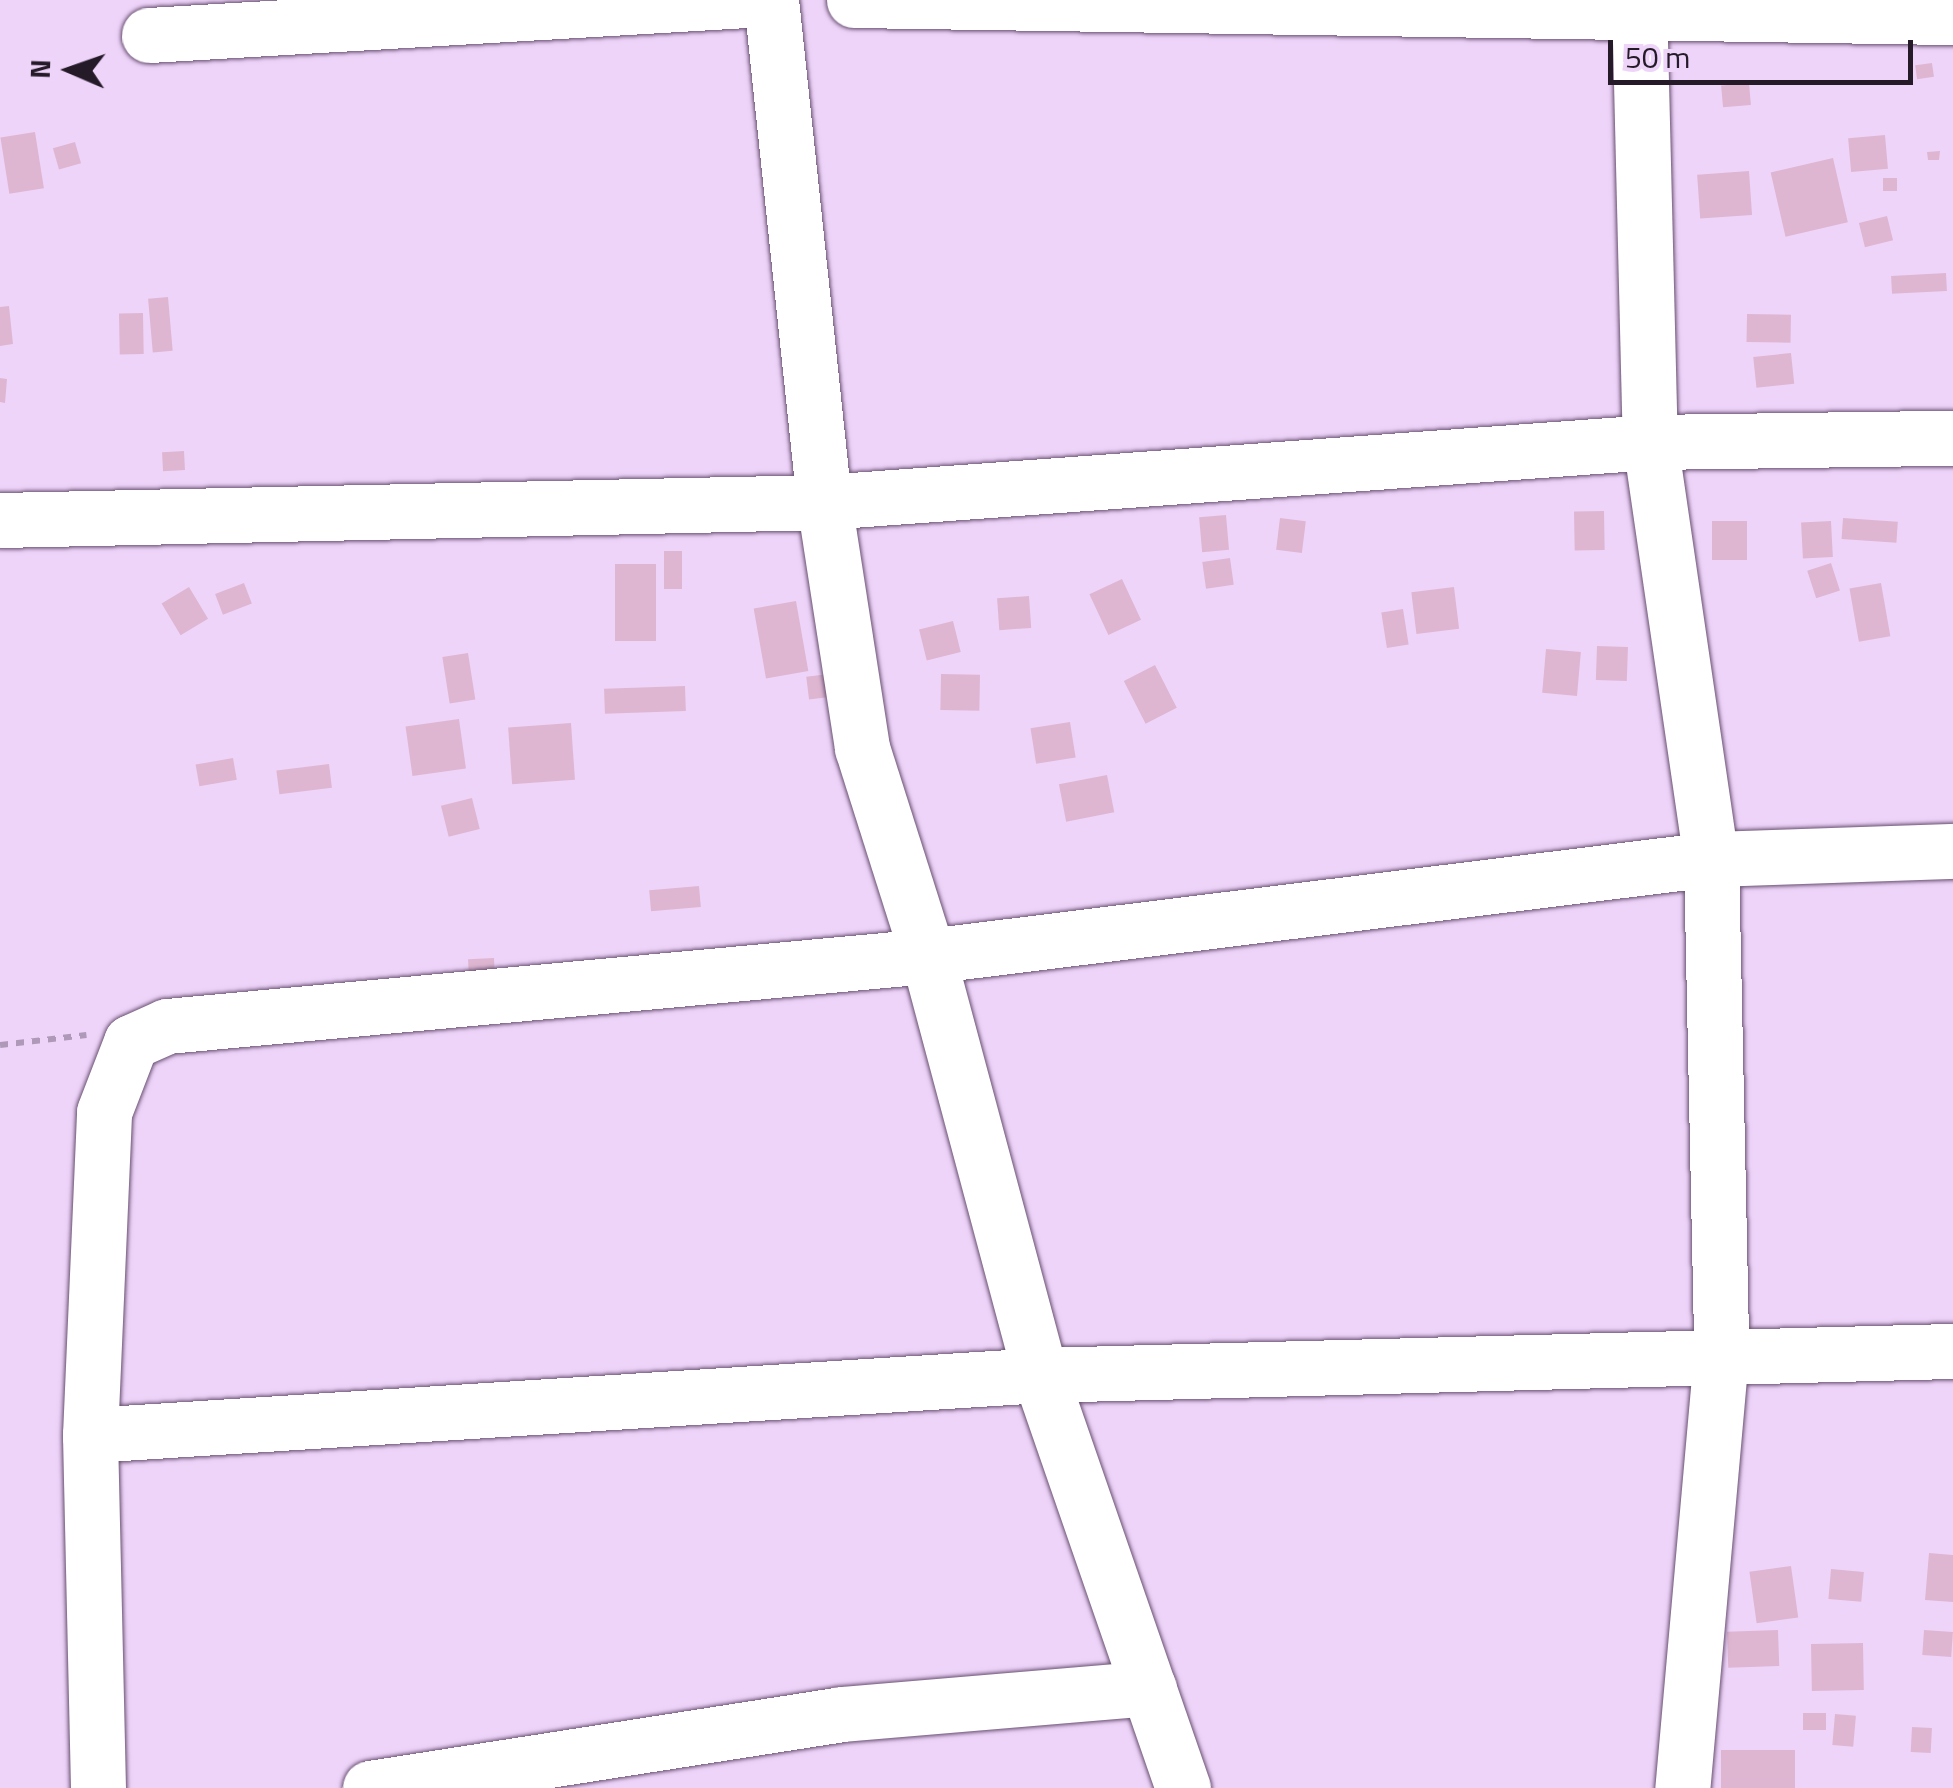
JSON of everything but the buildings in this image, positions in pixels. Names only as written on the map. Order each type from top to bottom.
[{"type":"street","points":[[148,35],[747,0]]},
{"type":"street","points":[[771,0],[824,502],[862,748],[928,956],[1040,1375],[1184,1788]]},
{"type":"street","points":[[854,0],[1640,7],[1953,17],[1952,0]]},
{"type":"street","points":[[1640,7],[1650,442],[1711,859],[1721,1354],[1682,1788]]},
{"type":"street","points":[[0,520],[824,502],[1650,442],[1953,438]]},
{"type":"street","points":[[98,1788],[90,1434],[104,1112],[131,1042],[167,1026],[928,956],[1711,859],[1953,851]]},
{"type":"street","points":[[90,1434],[1040,1375],[1721,1354],[1953,1351]]},
{"type":"street","points":[[370,1788],[842,1714],[1148,1688]]}]
